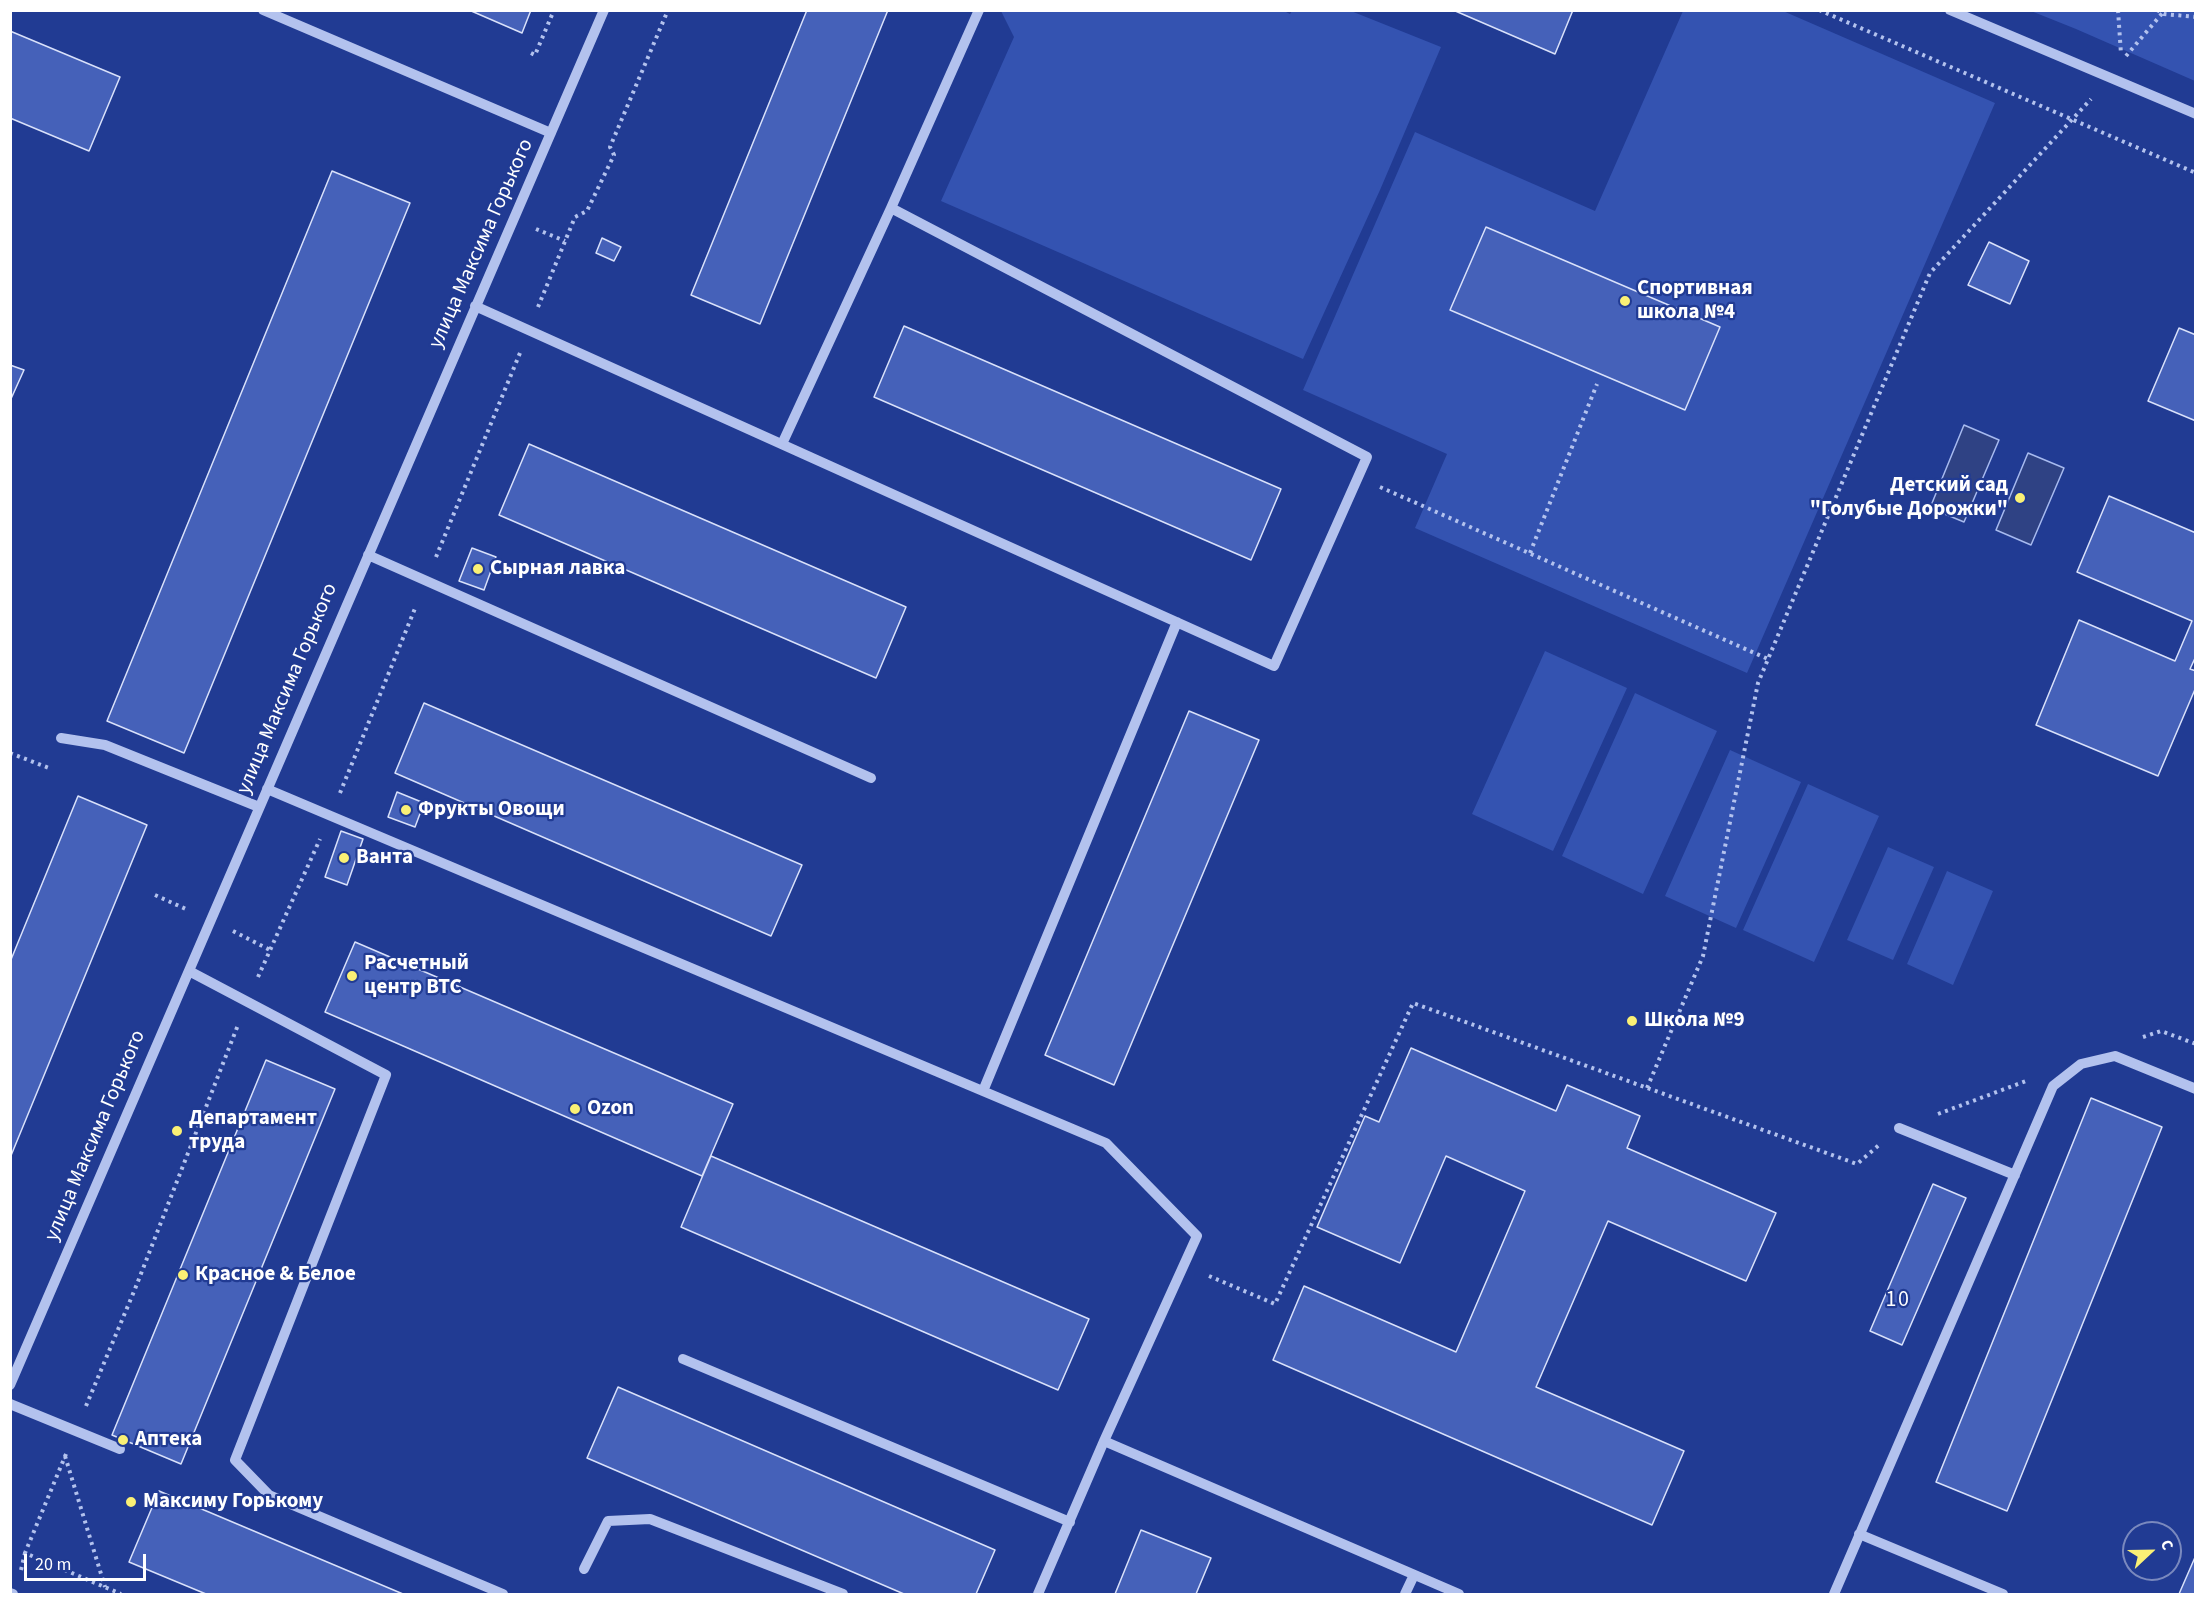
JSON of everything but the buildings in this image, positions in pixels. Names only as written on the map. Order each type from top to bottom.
[{"type":"street","points":[[263,10],[551,134]]},
{"type":"street","name":"улица Максима Горького","points":[[10,1385],[604,10]]},
{"type":"street","points":[[782,444],[979,10]]},
{"type":"street","points":[[1950,10],[2196,114]]},
{"type":"street","points":[[476,306],[1274,666],[1367,457],[891,208]]},
{"type":"street","points":[[368,555],[871,778]]},
{"type":"street","points":[[983,1091],[1177,622]]},
{"type":"street","points":[[61,738],[105,745],[259,807]]},
{"type":"street","points":[[267,789],[1106,1143],[1197,1236],[1038,1594]]},
{"type":"street","points":[[189,970],[386,1075],[235,1460],[269,1495],[503,1594]]},
{"type":"street","points":[[1834,1594],[2053,1086],[2081,1064],[2115,1056],[2196,1089]]},
{"type":"street","points":[[1899,1128],[2015,1175]]},
{"type":"street","points":[[683,1359],[1070,1522]]},
{"type":"street","points":[[10,1404],[120,1449]]},
{"type":"street","points":[[1104,1441],[1459,1594]]},
{"type":"street","points":[[585,1569],[608,1521],[650,1519],[843,1594]]},
{"type":"street","points":[[1860,1534],[2003,1594]]},
{"type":"street","points":[[1405,1594],[1414,1575]]},
{"type":"path","points":[[531,53],[535,55],[554,10]]},
{"type":"path","points":[[121,1594],[25,1553],[135,1289],[247,1001],[330,816],[575,217],[587,211],[614,155],[610,147],[668,10]]},
{"type":"path","points":[[1819,10],[2196,173]]},
{"type":"path","points":[[2118,10],[2122,60],[2165,12]]},
{"type":"path","points":[[2157,10],[2196,17]]},
{"type":"path","points":[[1647,1088],[1704,956],[1758,683],[1930,273],[2110,78]]},
{"type":"path","points":[[1530,553],[1597,384]]},
{"type":"path","points":[[1358,478],[1768,659]]},
{"type":"path","points":[[10,753],[49,768]]},
{"type":"path","points":[[1183,1265],[1275,1304],[1413,1003],[1857,1164],[1899,1128]]},
{"type":"path","points":[[65,1456],[105,1588]]},
{"type":"shaded area","points":[[1282,10],[1290,14],[1292,11],[1351,11],[1441,47],[1380,190],[1303,359],[941,201],[1014,37],[1001,11]]},
{"type":"shaded area","name":"Спортивная школа №4","points":[[1683,11],[1783,11],[1995,103],[1747,673],[1415,528],[1447,454],[1303,390],[1415,132],[1595,211]]},
{"type":"shaded area","points":[[2031,11],[2195,11],[2195,81],[2076,29]]},
{"type":"shaded area","points":[[1964,425],[1999,440],[1964,522],[1930,508]]},
{"type":"shaded area","points":[[2028,453],[2064,468],[2031,545],[1996,530]]},
{"type":"shaded area","points":[[1545,651],[1627,688],[1553,851],[1472,814]]},
{"type":"shaded area","points":[[1635,693],[1717,731],[1643,894],[1562,856]]},
{"type":"shaded area","points":[[1730,750],[1801,782],[1736,928],[1665,896]]},
{"type":"shaded area","points":[[1808,784],[1879,816],[1814,962],[1743,930]]},
{"type":"shaded area","points":[[1888,847],[1934,867],[1893,960],[1847,940]]},
{"type":"shaded area","points":[[1947,871],[1993,891],[1953,985],[1907,964]]},
{"type":"place","name":"Спортивная школа №4","points":[[1625,301]]},
{"type":"place","name":"Детский сад \"Голубые Дорожки\"","points":[[2020,498]]},
{"type":"place","name":"Сырная лавка","points":[[478,569]]},
{"type":"place","name":"Фрукты Овощи","points":[[406,810]]},
{"type":"place","name":"Ванта","points":[[344,858]]},
{"type":"place","name":"Расчетный центр ВТС","points":[[352,976]]},
{"type":"place","name":"Школа №9","points":[[1632,1021]]},
{"type":"place","name":"Ozon","points":[[575,1109]]},
{"type":"place","name":"Департамент труда","points":[[177,1131]]},
{"type":"place","name":"Красное & Белое","points":[[183,1275]]},
{"type":"place","name":"Аптека","points":[[123,1440]]},
{"type":"place","name":"Максиму Горькому","points":[[131,1502]]},
{"type":"district","name":"10","points":[[1898,1301]]}]
